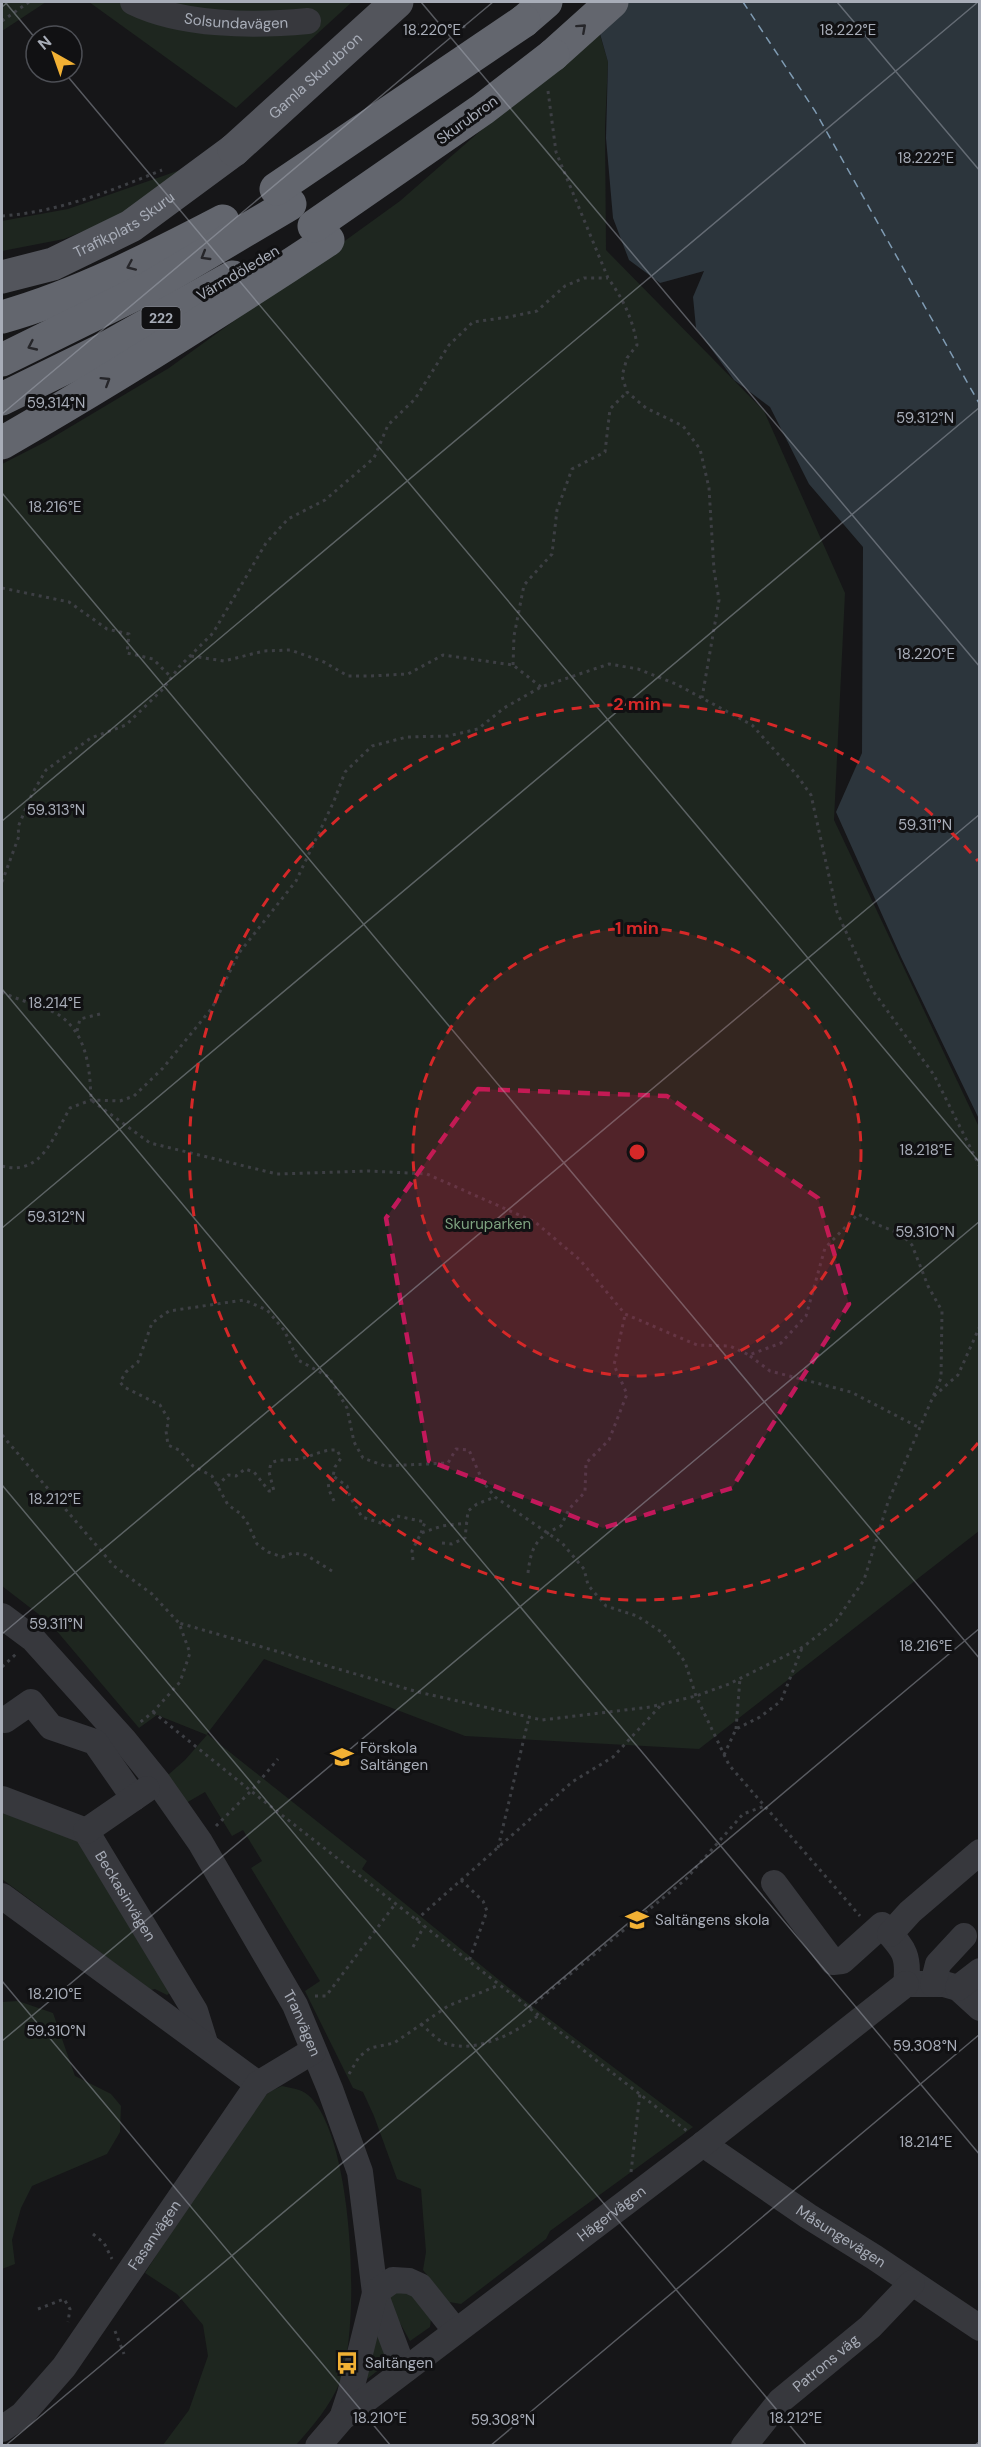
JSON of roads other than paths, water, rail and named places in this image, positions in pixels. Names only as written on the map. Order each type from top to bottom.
[{"type":"highway","points":[[2,443],[237,300],[321,233],[394,193],[612,2]]},
{"type":"highway","points":[[2,317],[90,285],[170,249],[244,210],[283,196],[535,11]]},
{"type":"highway","name":"222","points":[[2,360],[150,287],[283,196]]},
{"type":"highway","name":"Värmdöleden","points":[[2,399],[61,372],[321,233]]},
{"type":"main road","name":"Gamla Skurubron","points":[[234,150],[397,2]]},
{"type":"main road","name":"Trafikplats Skuru","points":[[2,277],[53,264],[131,226],[234,150]]},
{"type":"street","name":"Solsundavägen","points":[[133,2],[148,9],[215,22],[263,25],[308,21]]},
{"type":"street","name":"Tranvägen","points":[[2,1616],[33,1639],[124,1740],[158,1782],[200,1842],[296,2005],[360,2172],[375,2293],[400,2360],[406,2369]]},
{"type":"street","points":[[5,1720],[31,1702],[51,1726],[95,1742],[134,1798]]},
{"type":"street","points":[[2,1798],[86,1831],[158,1782]]},
{"type":"street","name":"Beckasinvägen","points":[[86,1831],[195,2011],[205,2043]]},
{"type":"street","points":[[774,1883],[833,1962],[842,1961],[910,1912],[980,1852]]},
{"type":"street","points":[[2,1896],[258,2084]]},
{"type":"street","points":[[882,1933],[908,1961],[906,1984],[945,1986],[980,1971]]},
{"type":"street","points":[[964,1936],[938,1964],[945,1986],[980,2007]]},
{"type":"street","name":"Hägervägen","points":[[318,2445],[342,2418],[698,2139],[906,1984]]},
{"type":"street","name":"Fasanvägen","points":[[2,2429],[25,2412],[73,2354],[258,2084],[313,2051]]},
{"type":"street","name":"Måsungevägen","points":[[698,2139],[808,2216],[980,2328]]},
{"type":"street","points":[[375,2293],[393,2280],[409,2281],[420,2286],[455,2330]]},
{"type":"street","name":"Patrons väg","points":[[744,2445],[780,2401],[870,2327],[912,2283]]},
{"type":"street","name":"Tranvägen","points":[[342,2418],[375,2293]]},
{"type":"place","name":"Förskola Saltängen","points":[[342,1757]]},
{"type":"place","name":"Saltängens skola","points":[[637,1920]]},
{"type":"place","name":"Saltängen","points":[[347,2363]]},
{"type":"park label","name":"Skuruparken","points":[[488,1224]]}]
